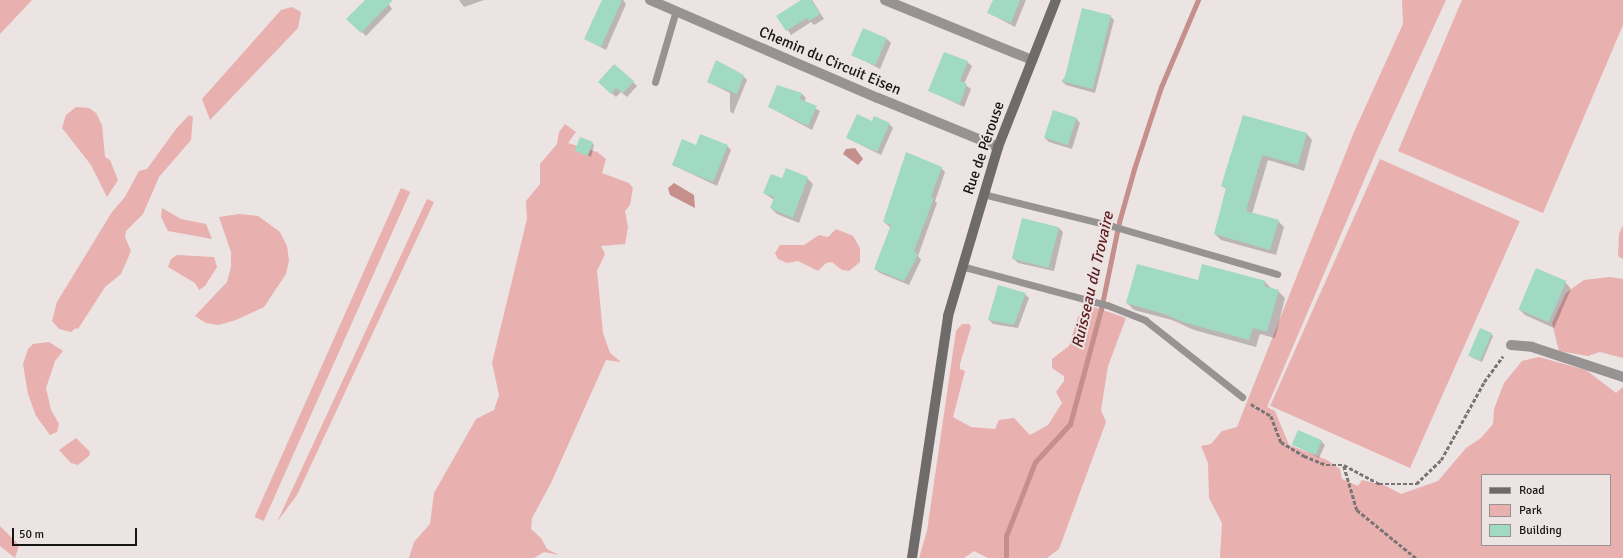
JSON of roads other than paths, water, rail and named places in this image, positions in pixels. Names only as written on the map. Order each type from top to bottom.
[{"type":"street","name":"Chemin du Circuit Eisen","points":[[650,0],[878,98],[998,147]]},
{"type":"street","points":[[885,0],[1032,60]]},
{"type":"street","name":"Rue de Pérouse","points":[[912,558],[937,376],[950,310],[998,147],[1032,60],[1046,31],[1056,0]]},
{"type":"street","points":[[1511,345],[1532,347],[1623,377]]},
{"type":"lane","points":[[655,82],[676,10]]},
{"type":"lane","points":[[983,194],[1112,226],[1277,274]]},
{"type":"lane","points":[[962,266],[1098,302],[1145,320],[1242,397]]},
{"type":"waterway","name":"Ruisseau du Trovaire","points":[[1006,558],[1006,536],[1035,462],[1070,424],[1101,309],[1119,222],[1134,169],[1161,87],[1198,0]]}]
